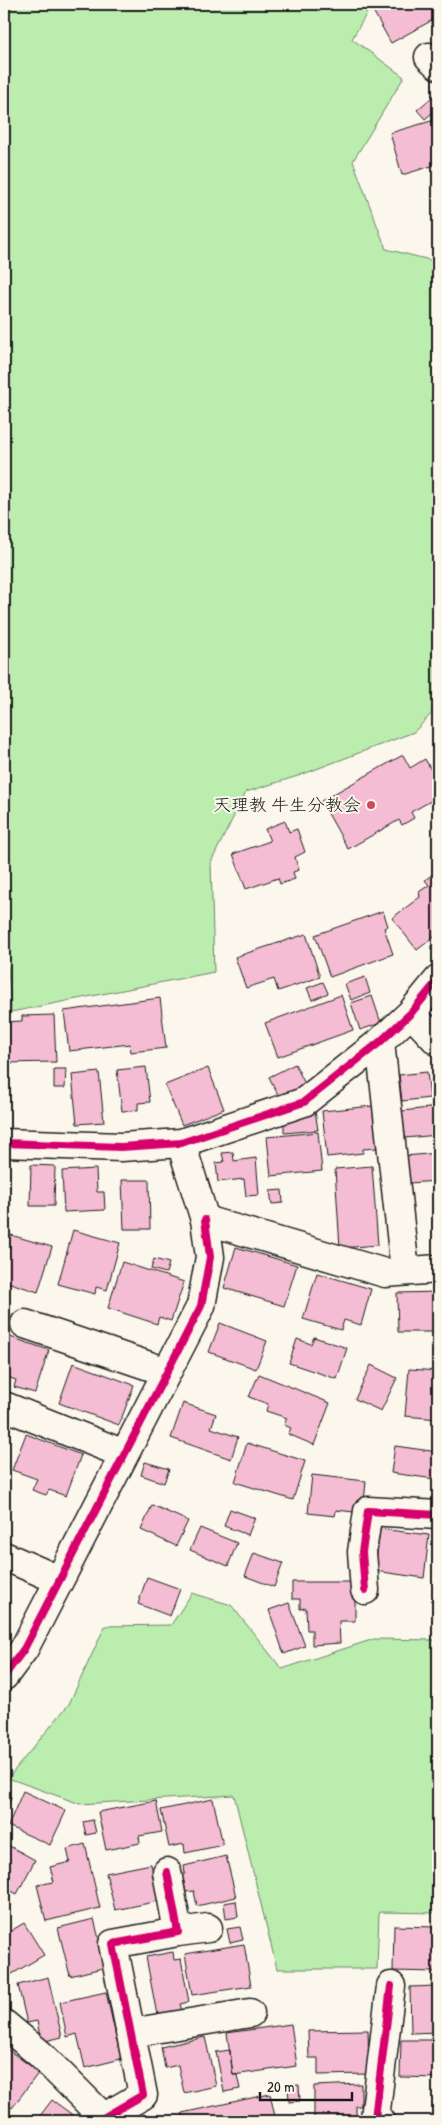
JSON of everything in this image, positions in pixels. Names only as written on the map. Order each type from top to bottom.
[{"type":"street","points":[[4,1143],[121,1147],[181,1143],[304,1102],[380,1042],[411,1013],[438,980]]},
{"type":"street","points":[[411,1013],[438,1042]]},
{"type":"street","points":[[380,1042],[405,1272]]},
{"type":"street","points":[[4,1676],[24,1649],[201,1306],[210,1257],[205,1220],[181,1143]]},
{"type":"street","points":[[205,1220],[385,1272],[438,1269]]},
{"type":"street","points":[[24,1324],[167,1372]]},
{"type":"street","points":[[4,1406],[124,1454]]},
{"type":"street","points":[[365,1590],[362,1552],[368,1511],[438,1515]]},
{"type":"street","points":[[4,1556],[59,1580]]},
{"type":"street","points":[[167,1872],[178,1932]]},
{"type":"street","points":[[4,2024],[40,2054],[105,2120],[143,2095],[112,1944],[208,1928]]},
{"type":"street","points":[[381,2121],[375,2118],[391,1986]]},
{"type":"street","points":[[130,2033],[250,2013]]},
{"type":"green space","points":[[15,4],[372,4],[352,39],[404,77],[353,161],[386,249],[438,262],[438,707],[414,732],[298,776],[246,792],[211,862],[214,972],[11,1012],[8,966],[4,965],[4,19]]},
{"type":"green space","points":[[192,1593],[231,1605],[282,1669],[374,1639],[435,1640],[438,1626],[438,1913],[379,1912],[377,1969],[277,1969],[234,1795],[80,1804],[8,1778],[69,1704],[105,1626],[171,1625]]},
{"type":"building","points":[[382,4],[435,4],[438,9],[438,17],[391,43],[372,9]]},
{"type":"building","points":[[438,92],[438,108],[425,119],[417,110]]},
{"type":"building","points":[[438,119],[438,164],[402,175],[390,133]]},
{"type":"building","points":[[403,755],[410,768],[425,759],[438,782],[438,797],[411,812],[414,818],[402,825],[399,820],[348,849],[321,801]]},
{"type":"building","points":[[285,821],[289,832],[297,829],[305,852],[295,857],[299,870],[293,872],[295,879],[280,884],[278,878],[246,889],[233,854],[270,841],[265,829]]},
{"type":"building","points":[[438,870],[438,934],[417,950],[392,918],[420,897],[419,892],[429,885],[425,880]]},
{"type":"building","points":[[383,911],[388,926],[384,928],[393,954],[330,977],[315,935]]},
{"type":"building","points":[[306,934],[320,977],[278,991],[274,979],[246,988],[235,957]]},
{"type":"building","points":[[365,977],[370,993],[351,1000],[345,984]]},
{"type":"building","points":[[323,982],[328,993],[312,1000],[307,988]]},
{"type":"building","points":[[341,995],[353,1030],[278,1057],[265,1023]]},
{"type":"building","points":[[372,996],[381,1023],[360,1030],[351,1003]]},
{"type":"building","points":[[160,998],[166,1048],[131,1052],[130,1044],[69,1051],[64,1011]]},
{"type":"building","points":[[54,1015],[56,1062],[4,1063],[4,1022],[22,1021],[22,1016]]},
{"type":"building","points":[[295,1064],[307,1088],[281,1101],[269,1077]]},
{"type":"building","points":[[146,1067],[150,1102],[138,1103],[138,1110],[122,1111],[117,1070]]},
{"type":"building","points":[[208,1068],[224,1109],[182,1125],[165,1085]]},
{"type":"building","points":[[54,1069],[66,1069],[65,1088],[54,1088]]},
{"type":"building","points":[[99,1072],[104,1122],[77,1124],[72,1075]]},
{"type":"building","points":[[427,1072],[430,1098],[402,1101],[399,1075]]},
{"type":"building","points":[[373,1106],[377,1148],[363,1149],[363,1153],[327,1157],[322,1111]]},
{"type":"building","points":[[438,1107],[438,1135],[405,1138],[402,1111]]},
{"type":"building","points":[[315,1111],[318,1130],[284,1133],[284,1123]]},
{"type":"building","points":[[318,1132],[322,1171],[271,1176],[267,1137]]},
{"type":"building","points":[[233,1152],[234,1161],[256,1158],[259,1195],[246,1196],[244,1179],[218,1182],[216,1163],[224,1162],[222,1153]]},
{"type":"building","points":[[438,1153],[438,1181],[408,1183],[405,1156]]},
{"type":"building","points":[[31,1165],[55,1166],[54,1206],[30,1206]]},
{"type":"building","points":[[372,1166],[378,1245],[340,1248],[335,1169]]},
{"type":"building","points":[[96,1169],[97,1192],[104,1192],[105,1210],[64,1212],[62,1171]]},
{"type":"building","points":[[122,1180],[149,1180],[150,1229],[124,1229]]},
{"type":"building","points":[[282,1190],[283,1203],[272,1204],[270,1191]]},
{"type":"building","points":[[4,1199],[10,1199],[10,1215],[4,1215]]},
{"type":"building","points":[[73,1230],[120,1243],[107,1290],[96,1287],[95,1294],[58,1284]]},
{"type":"building","points":[[4,1233],[52,1247],[38,1292],[4,1281]]},
{"type":"building","points":[[236,1247],[297,1265],[284,1306],[224,1288]]},
{"type":"building","points":[[154,1259],[169,1263],[166,1273],[151,1269]]},
{"type":"building","points":[[122,1262],[184,1282],[171,1321],[159,1317],[157,1324],[108,1308]]},
{"type":"building","points":[[317,1273],[371,1289],[361,1325],[344,1320],[341,1330],[303,1319]]},
{"type":"building","points":[[438,1292],[438,1332],[398,1332],[397,1293]]},
{"type":"building","points":[[220,1323],[267,1341],[256,1369],[209,1352]]},
{"type":"building","points":[[4,1335],[49,1350],[35,1393],[14,1387],[16,1380],[4,1376],[6,1367],[4,1367]]},
{"type":"building","points":[[314,1337],[347,1348],[337,1379],[289,1363],[297,1339],[311,1344]]},
{"type":"building","points":[[73,1363],[134,1385],[119,1425],[59,1403]]},
{"type":"building","points":[[371,1365],[397,1378],[381,1411],[355,1399]]},
{"type":"building","points":[[409,1369],[438,1371],[438,1419],[405,1416]]},
{"type":"building","points":[[259,1374],[330,1403],[314,1445],[288,1434],[291,1428],[284,1425],[287,1418],[266,1411],[268,1404],[249,1397]]},
{"type":"building","points":[[183,1403],[216,1414],[211,1428],[238,1437],[231,1459],[171,1438]]},
{"type":"building","points":[[26,1434],[81,1455],[66,1496],[49,1490],[46,1495],[32,1490],[37,1479],[12,1470]]},
{"type":"building","points":[[247,1443],[305,1461],[293,1500],[235,1482]]},
{"type":"building","points":[[395,1446],[438,1452],[435,1479],[391,1473]]},
{"type":"building","points":[[145,1462],[169,1469],[164,1483],[141,1475]]},
{"type":"building","points":[[312,1475],[366,1481],[363,1513],[336,1510],[335,1516],[308,1513]]},
{"type":"building","points":[[152,1505],[188,1521],[176,1546],[141,1530]]},
{"type":"building","points":[[230,1509],[255,1518],[248,1535],[224,1526]]},
{"type":"building","points":[[200,1528],[237,1543],[228,1566],[190,1550]]},
{"type":"building","points":[[380,1529],[429,1535],[424,1578],[375,1571]]},
{"type":"building","points":[[254,1553],[283,1563],[274,1587],[245,1576]]},
{"type":"building","points":[[147,1577],[180,1589],[170,1616],[138,1604]]},
{"type":"building","points":[[292,1582],[355,1582],[355,1621],[339,1621],[340,1643],[312,1645],[312,1630],[307,1630],[306,1608],[300,1609],[300,1599],[292,1599]]},
{"type":"building","points":[[289,1603],[305,1646],[284,1654],[269,1610]]},
{"type":"building","points":[[23,1791],[66,1811],[50,1845],[8,1826]]},
{"type":"building","points":[[4,1794],[11,1797],[4,1817]]},
{"type":"building","points":[[213,1799],[223,1845],[185,1853],[184,1844],[169,1847],[161,1810]]},
{"type":"building","points":[[156,1801],[162,1832],[139,1836],[140,1843],[106,1850],[98,1812]]},
{"type":"building","points":[[93,1820],[96,1833],[86,1835],[83,1822]]},
{"type":"building","points":[[4,1843],[35,1860],[17,1894],[4,1887]]},
{"type":"building","points":[[85,1844],[100,1908],[46,1921],[37,1885],[54,1882],[50,1867],[70,1862],[67,1849]]},
{"type":"building","points":[[226,1856],[236,1897],[197,1906],[194,1891],[186,1892],[182,1874],[185,1874],[184,1866]]},
{"type":"building","points":[[151,1864],[159,1901],[115,1910],[106,1873]]},
{"type":"building","points":[[236,1901],[238,1917],[226,1919],[224,1903]]},
{"type":"building","points":[[94,1919],[106,1967],[70,1976],[58,1928]]},
{"type":"building","points":[[24,1923],[44,1955],[7,1977],[4,1972],[4,1935]]},
{"type":"building","points":[[394,1926],[438,1927],[438,1972],[393,1971]]},
{"type":"building","points":[[240,1927],[243,1940],[230,1943],[227,1929]]},
{"type":"building","points":[[244,1944],[251,1986],[192,1995],[185,1954]]},
{"type":"building","points":[[173,1952],[174,1960],[181,1959],[189,2002],[180,2004],[182,2011],[157,2015],[146,1957]]},
{"type":"building","points":[[48,1977],[62,2037],[41,2042],[37,2021],[27,2023],[18,1985]]},
{"type":"building","points":[[438,1986],[438,2032],[411,2033],[410,1987]]},
{"type":"building","points":[[106,1992],[121,2059],[85,2068],[77,2034],[67,2037],[60,2002]]},
{"type":"building","points":[[291,2024],[297,2066],[233,2075],[227,2033]]},
{"type":"building","points":[[368,2030],[369,2074],[318,2075],[318,2058],[309,2058],[308,2031]]},
{"type":"building","points":[[205,2037],[216,2086],[184,2093],[178,2065],[165,2068],[161,2047]]},
{"type":"building","points":[[401,2040],[438,2040],[438,2078],[400,2077]]},
{"type":"building","points":[[4,2047],[39,2072],[12,2108],[4,2102]]},
{"type":"building","points":[[230,2050],[233,2075],[237,2075],[240,2089],[224,2092],[216,2052]]},
{"type":"building","points":[[361,2084],[361,2106],[356,2106],[356,2121],[314,2121],[314,2086]]},
{"type":"building","points":[[299,2085],[300,2101],[289,2102],[288,2086]]},
{"type":"building","points":[[270,2094],[276,2121],[184,2121],[182,2113]]},
{"type":"building","points":[[52,2100],[81,2121],[36,2121]]},
{"type":"cycle path","points":[[4,1143],[121,1147],[181,1143],[304,1102],[380,1042],[411,1013],[438,980]]},
{"type":"cycle path","points":[[4,1676],[24,1649],[201,1306],[210,1257],[205,1220]]},
{"type":"cycle path","points":[[365,1590],[362,1552],[368,1511],[438,1515]]},
{"type":"cycle path","points":[[103,2118],[143,2095],[113,1944],[178,1932],[167,1872]]},
{"type":"cycle path","points":[[381,2121],[375,2118],[391,1986]]},
{"type":"place","name":"天理教 牛生分教会","points":[[371,805]]}]
